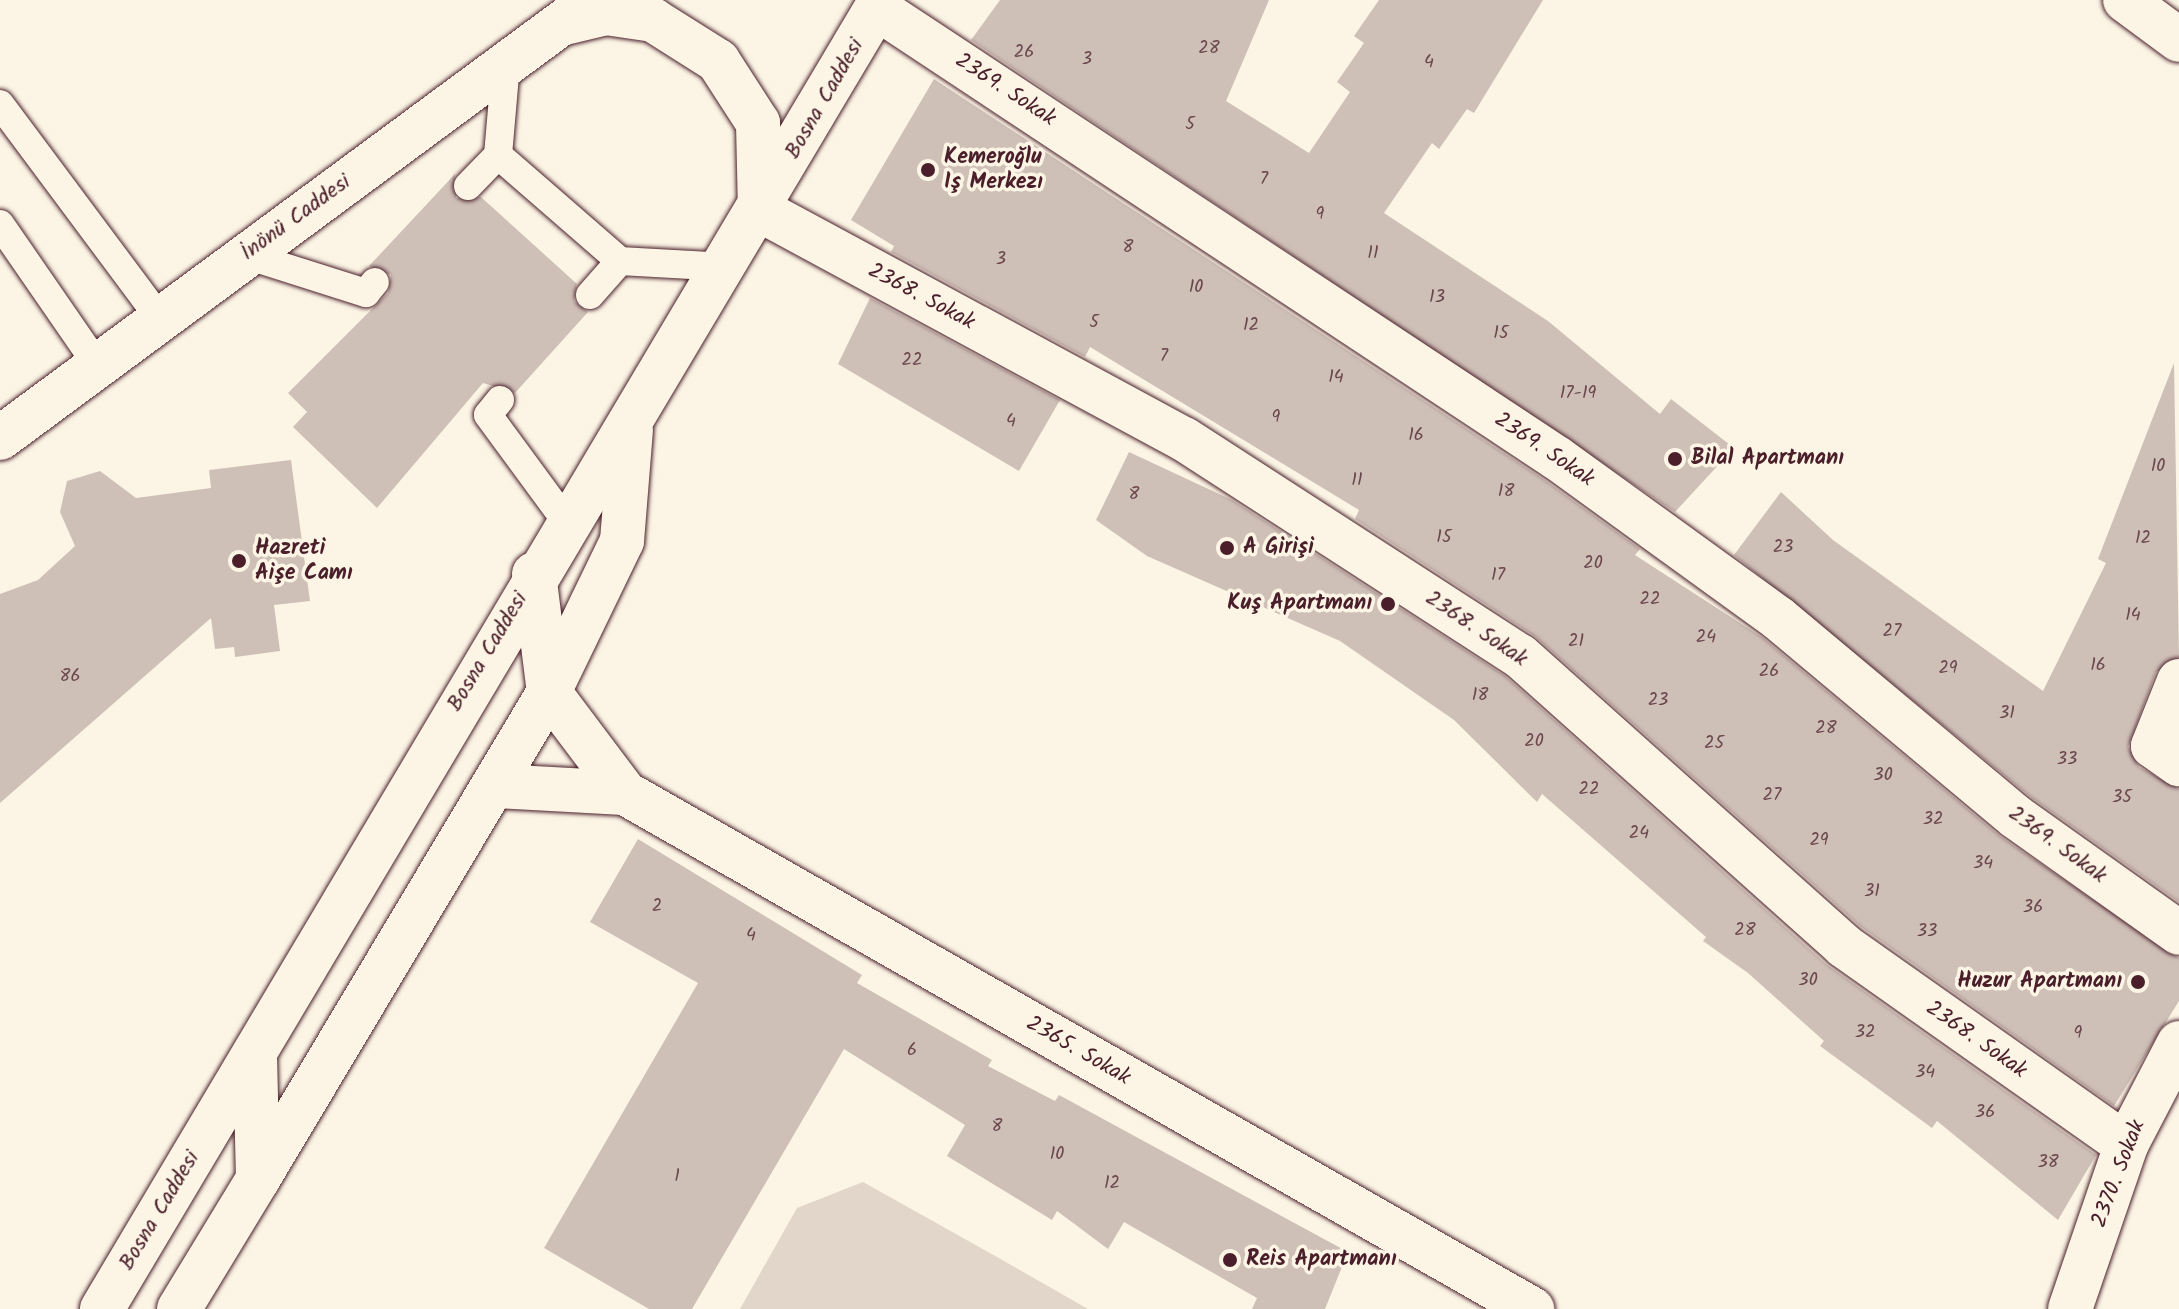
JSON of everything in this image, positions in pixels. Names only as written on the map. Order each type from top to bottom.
[{"type":"street","points":[[2125,0],[2179,40]]},
{"type":"street","name":"Bosna Caddesi","points":[[102,1309],[534,574],[631,428],[879,4]]},
{"type":"street","name":"2369. Sokak","points":[[879,4],[1557,458],[1778,618],[2016,817],[2179,933]]},
{"type":"street","points":[[577,12],[653,20],[718,61],[758,123],[760,210]]},
{"type":"street","name":"İnönü Caddesi","points":[[0,438],[577,12]]},
{"type":"street","name":"2368. Sokak","points":[[760,210],[1184,439],[1520,656],[1844,946],[2126,1145]]},
{"type":"street","points":[[179,1309],[496,786],[549,692],[622,541],[631,428]]},
{"type":"street","points":[[534,574],[549,692]]},
{"type":"street","points":[[2179,681],[2153,746],[2179,764]]},
{"type":"street","name":"2365. Sokak","points":[[549,692],[625,793],[1532,1309]]},
{"type":"street","name":"2365. Sokak","points":[[496,786],[625,793]]},
{"type":"street","name":"2370. Sokak","points":[[2070,1309],[2126,1145],[2179,1043]]},
{"type":"street","points":[[255,1053],[258,1179]]},
{"type":"lane","points":[[468,186],[498,155],[506,64]]},
{"type":"lane","points":[[0,104],[160,319]]},
{"type":"lane","points":[[498,155],[620,261],[727,267]]},
{"type":"lane","points":[[0,224],[98,366]]},
{"type":"lane","points":[[246,255],[366,293],[375,282]]},
{"type":"lane","points":[[590,295],[620,261]]},
{"type":"lane","points":[[500,400],[488,415],[568,524]]},
{"type":"shaded area","points":[[863,1182],[1088,1309],[740,1309],[797,1208]]},
{"type":"building","points":[[1000,0],[1269,0],[1226,101],[1309,153],[1350,92],[1337,82],[1364,43],[1354,36],[1379,0],[1543,0],[1474,113],[1467,109],[1439,149],[1432,143],[1384,213],[1548,321],[1660,414],[1671,399],[1734,448],[1675,512],[971,40]]},
{"type":"building","points":[[934,79],[1543,479],[1640,549],[1635,555],[1763,638],[2001,837],[2179,958],[2179,1001],[2114,1106],[1860,926],[1536,637],[1355,519],[1359,510],[1090,347],[1085,357],[891,252],[894,246],[851,220]]},
{"type":"building","points":[[455,174],[456,198],[481,197],[577,284],[574,301],[588,312],[515,393],[483,383],[377,508],[293,427],[307,412],[288,393],[388,293],[391,275],[369,266]]},
{"type":"building","points":[[870,298],[1060,400],[1019,471],[838,364]]},
{"type":"building","points":[[2174,363],[2179,657],[2156,672],[2128,747],[2139,767],[2179,789],[2179,902],[2031,797],[1734,555],[1781,492],[1833,540],[2043,691],[2106,563],[2098,559]]},
{"type":"building","points":[[1129,452],[1232,500],[1505,676],[1827,965],[2096,1155],[2058,1220],[1937,1121],[1932,1128],[1820,1046],[1824,1041],[1748,973],[1703,941],[1706,937],[1542,794],[1537,802],[1454,720],[1340,641],[1147,556],[1096,520]]},
{"type":"building","points":[[291,460],[310,601],[274,605],[280,651],[235,657],[234,647],[215,649],[211,618],[0,803],[0,594],[38,580],[75,546],[60,512],[67,481],[100,471],[136,498],[211,488],[209,470]]},
{"type":"building","points":[[638,839],[862,975],[857,983],[992,1060],[988,1066],[1055,1101],[1059,1095],[1348,1252],[1325,1309],[1252,1309],[1257,1298],[1124,1222],[1108,1249],[1057,1211],[1052,1220],[947,1156],[965,1125],[844,1049],[692,1309],[649,1309],[544,1248],[698,983],[590,922]]},
{"type":"place","name":"Kemeroğlu Iş Merkezı","points":[[928,170]]},
{"type":"place","name":"Bilal Apartmanı","points":[[1675,459]]},
{"type":"place","name":"A Girişi","points":[[1227,548]]},
{"type":"place","name":"Hazreti Aişe Camı","points":[[239,561]]},
{"type":"place","name":"Kuş Apartmanı","points":[[1388,604]]},
{"type":"place","name":"Huzur Apartmanı","points":[[2138,982]]},
{"type":"place","name":"Reis Apartmanı","points":[[1230,1260]]}]
